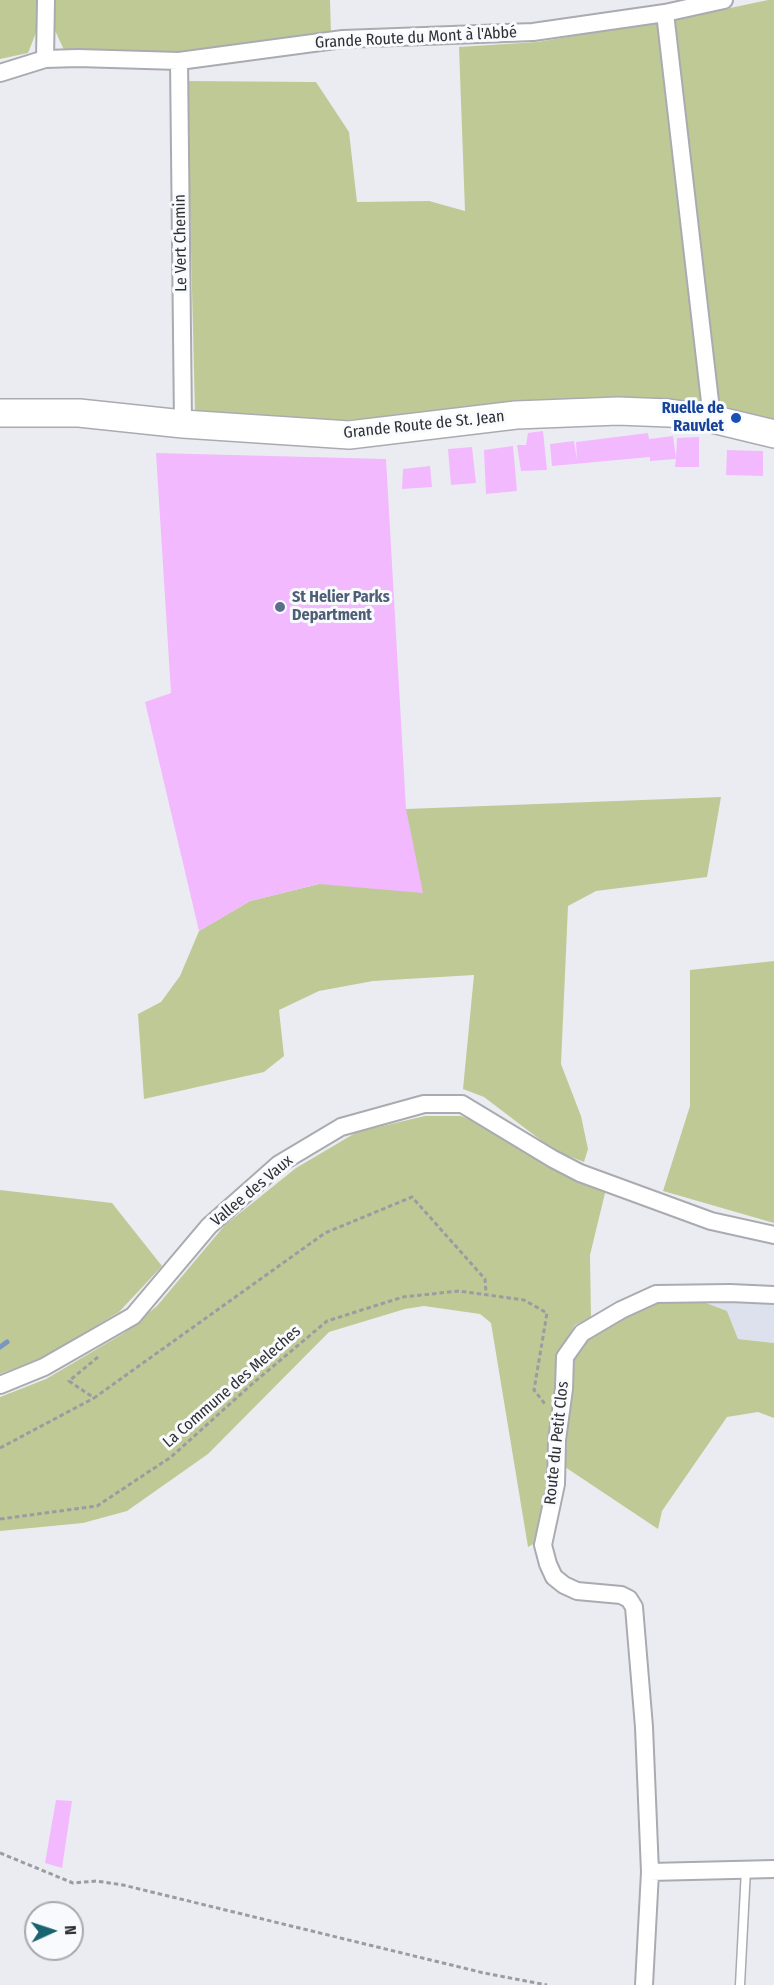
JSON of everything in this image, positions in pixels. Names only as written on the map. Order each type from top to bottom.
[{"type":"main road","name":"Grande Route de St. Jean","points":[[0,412],[79,412],[183,424],[349,435],[516,415],[618,411],[669,413],[712,419],[774,434]]},
{"type":"street","points":[[45,59],[46,0]]},
{"type":"street","name":"Grande Route du Mont à l'Abbé","points":[[0,73],[45,59],[179,61],[344,39],[532,32],[665,13],[724,0]]},
{"type":"street","points":[[665,13],[712,419]]},
{"type":"street","name":"Le Vert Chemin","points":[[179,61],[183,424]]},
{"type":"street","name":"Vallee des Vaux","points":[[0,1385],[44,1367],[133,1316],[209,1226],[279,1164],[341,1127],[424,1104],[462,1104],[580,1173],[711,1221],[774,1235]]},
{"type":"street","name":"Route du Petit Clos","points":[[644,1985],[650,1872],[644,1726],[634,1607],[630,1599],[621,1595],[577,1591],[564,1586],[554,1577],[543,1545],[556,1484],[557,1440],[564,1389],[565,1357],[582,1333],[621,1310],[656,1294],[774,1295]]},
{"type":"street","points":[[650,1872],[774,1869]]},
{"type":"lane","points":[[740,1985],[746,1869]]},
{"type":"path","points":[[0,1448],[94,1398],[326,1233],[412,1197],[485,1279],[486,1293]]},
{"type":"path","name":"La Commune des Meleches","points":[[0,1519],[97,1506],[171,1457],[327,1321],[402,1297],[459,1291],[486,1293],[524,1300],[547,1313],[534,1390],[546,1405],[564,1389]]},
{"type":"path","points":[[83,1346],[105,1351],[69,1381],[94,1398]]},
{"type":"path","points":[[0,1854],[73,1883],[96,1881],[123,1885],[484,1973],[547,1985]]},
{"type":"shaded area","points":[[701,1301],[774,1301],[774,1343],[738,1339],[727,1311]]},
{"type":"green space","points":[[0,0],[38,0],[37,30],[28,53],[0,59]]},
{"type":"green space","points":[[53,0],[330,0],[331,34],[185,52],[64,50],[52,24]]},
{"type":"green space","points":[[774,0],[774,425],[478,409],[335,421],[195,413],[187,81],[316,82],[349,132],[357,202],[429,201],[465,211],[459,47],[537,42],[678,19]]},
{"type":"green space","points":[[721,797],[707,877],[596,891],[568,906],[561,1064],[581,1116],[588,1149],[584,1162],[555,1151],[484,1097],[463,1089],[474,975],[373,981],[319,991],[279,1010],[284,1056],[264,1072],[144,1099],[138,1014],[161,1002],[180,976],[199,931],[250,901],[319,884],[406,809]]},
{"type":"green space","points":[[774,961],[774,1223],[663,1191],[690,1106],[690,970]]},
{"type":"green space","points":[[425,1116],[461,1116],[480,1124],[547,1166],[581,1183],[606,1189],[590,1255],[591,1318],[575,1325],[556,1356],[557,1384],[549,1480],[537,1542],[528,1547],[491,1323],[480,1314],[424,1306],[405,1309],[329,1332],[208,1454],[127,1511],[83,1523],[0,1531],[0,1397],[46,1379],[124,1333],[157,1306],[225,1225],[296,1168],[357,1132]]},
{"type":"green space","points":[[0,1190],[112,1203],[162,1266],[119,1312],[43,1358],[0,1374]]},
{"type":"green space","points":[[658,1301],[701,1301],[727,1311],[738,1339],[774,1343],[774,1418],[758,1412],[727,1417],[662,1511],[658,1529],[565,1467],[571,1359],[584,1339]]},
{"type":"building","points":[[543,431],[547,470],[521,471],[517,445],[526,445],[528,433]]},
{"type":"building","points":[[648,433],[649,439],[673,436],[676,458],[677,438],[699,437],[699,467],[675,467],[676,459],[650,461],[650,457],[552,466],[550,444],[574,441],[577,460],[576,442]]},
{"type":"building","points":[[513,446],[517,491],[486,494],[484,450]]},
{"type":"building","points":[[472,447],[476,483],[451,485],[448,449]]},
{"type":"building","points":[[727,450],[763,451],[763,476],[726,475]]},
{"type":"building","name":"St Helier Parks Department","points":[[156,453],[386,459],[406,809],[423,893],[319,884],[250,901],[199,931],[145,702],[171,693]]},
{"type":"building","points":[[430,466],[432,487],[402,489],[403,469]]},
{"type":"building","points":[[56,1800],[72,1801],[62,1868],[45,1863]]},
{"type":"waterway","points":[[0,1347],[7,1342]]},
{"type":"place","name":"Ruelle de Rauvlet","points":[[736,418]]},
{"type":"place","name":"St Helier Parks Department","points":[[280,607]]}]
